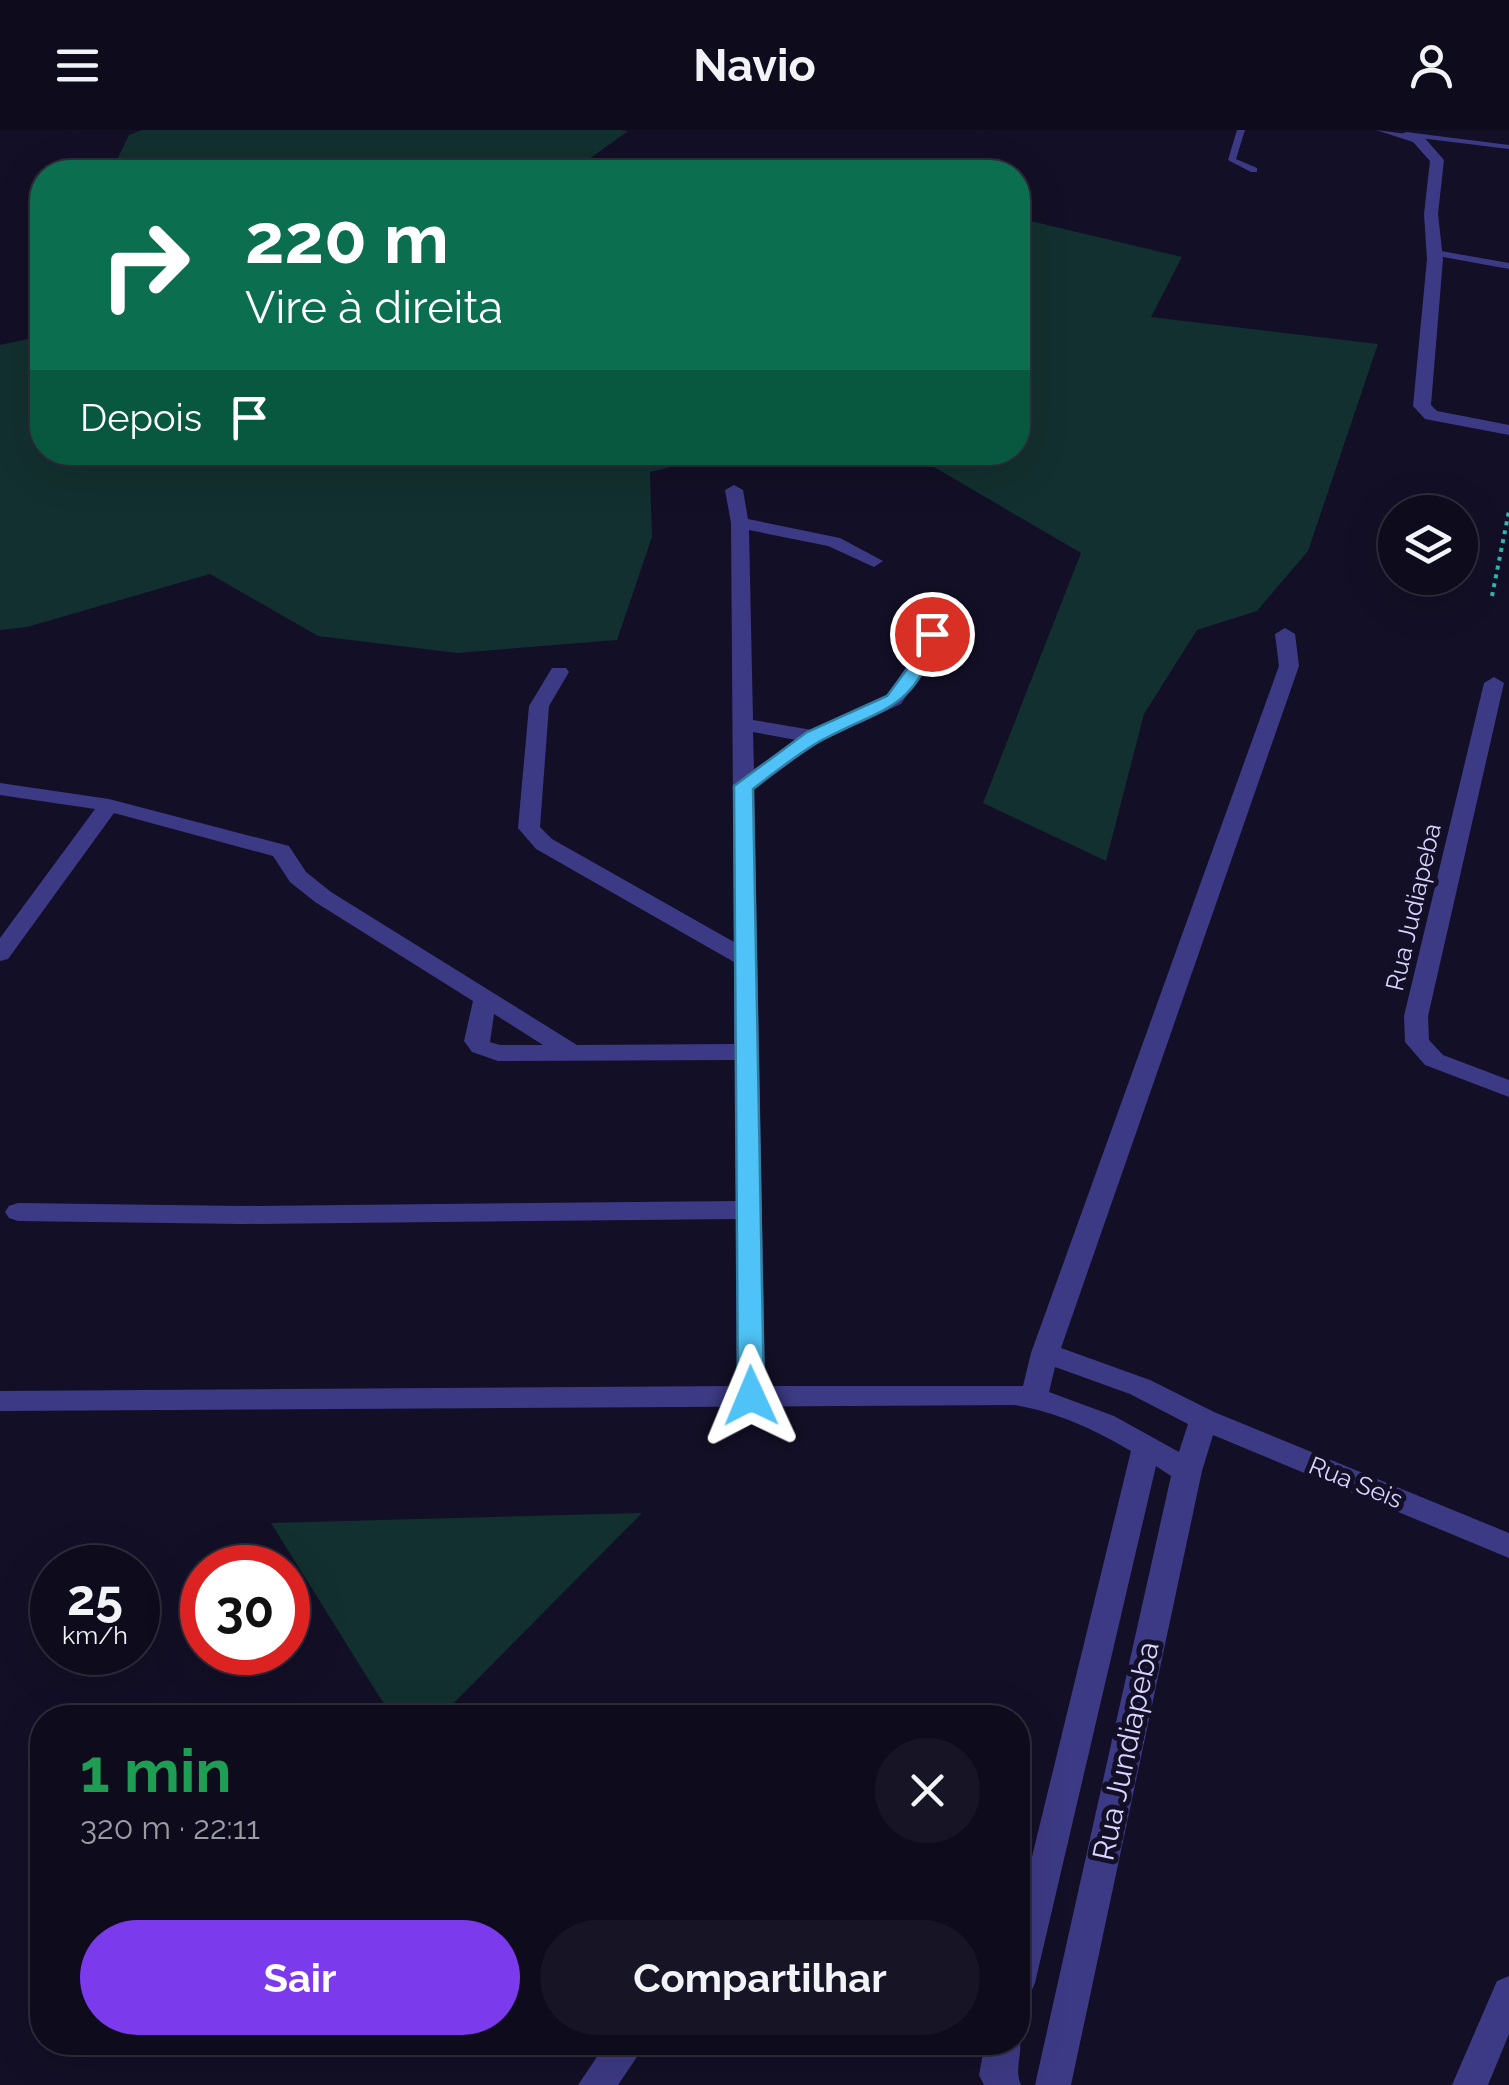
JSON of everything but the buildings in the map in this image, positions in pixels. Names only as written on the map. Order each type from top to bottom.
[{"type":"street","points":[[1382,130],[1406,134],[1424,144],[1437,160],[1432,214],[1435,253],[1422,406],[1431,414],[1509,430]]},
{"type":"street","points":[[734,490],[740,524],[751,1396]]},
{"type":"street","points":[[740,524],[833,542],[874,561]]},
{"type":"street","points":[[743,786],[814,736],[894,700],[929,647],[932,634],[928,615]]},
{"type":"street","points":[[1034,1396],[1045,1353],[1289,666],[1285,634]]},
{"type":"street","points":[[559,672],[539,706],[528,821],[535,837],[746,959]]},
{"type":"street","name":"Rua Judiapeba","points":[[1494,684],[1416,1016],[1417,1042],[1434,1060],[1509,1089]]},
{"type":"street","points":[[742,724],[814,736]]},
{"type":"street","points":[[0,789],[109,805],[281,851],[298,877],[324,898],[572,1052]]},
{"type":"street","points":[[0,954],[109,805]]},
{"type":"street","points":[[485,999],[476,1041],[481,1047],[514,1055],[747,1052]]},
{"type":"street","points":[[18,1212],[242,1215],[749,1210]]},
{"type":"street","name":"Rua Seis","points":[[1045,1353],[1140,1387],[1204,1419],[1509,1546]]},
{"type":"street","points":[[0,1401],[1034,1396],[1088,1415],[1187,1471]]},
{"type":"street","name":"Rua Jundiapeba","points":[[1052,2085],[1187,1471],[1204,1419]]},
{"type":"street","points":[[1030,1933],[1146,1448]]},
{"type":"street","points":[[1470,2085],[1509,1992]]},
{"type":"street","points":[[596,2085],[619,2055]]},
{"type":"street","points":[[1001,2055],[997,2075],[1004,2085]]},
{"type":"lane","points":[[1241,130],[1232,160],[1254,170]]},
{"type":"lane","points":[[1406,134],[1509,147]]},
{"type":"lane","points":[[1435,253],[1509,266]]},
{"type":"path","points":[[1492,596],[1509,510]]},
{"type":"green space","points":[[142,130],[628,131],[588,160],[117,160],[129,135]]},
{"type":"green space","points":[[1030,221],[1182,257],[1151,317],[1378,344],[1308,551],[1257,611],[1197,630],[1144,714],[1106,861],[983,803],[1081,553],[931,465],[1030,465]]},
{"type":"green space","points":[[30,339],[30,465],[680,465],[650,472],[652,537],[617,640],[457,653],[318,636],[210,574],[27,627],[0,630],[0,345]]},
{"type":"green space","points":[[642,1513],[452,1705],[385,1705],[310,1586],[310,1545],[285,1545],[271,1523]]},
{"type":"route","points":[[751,1396],[743,786],[814,736],[894,700],[920,665],[932,634]]}]
